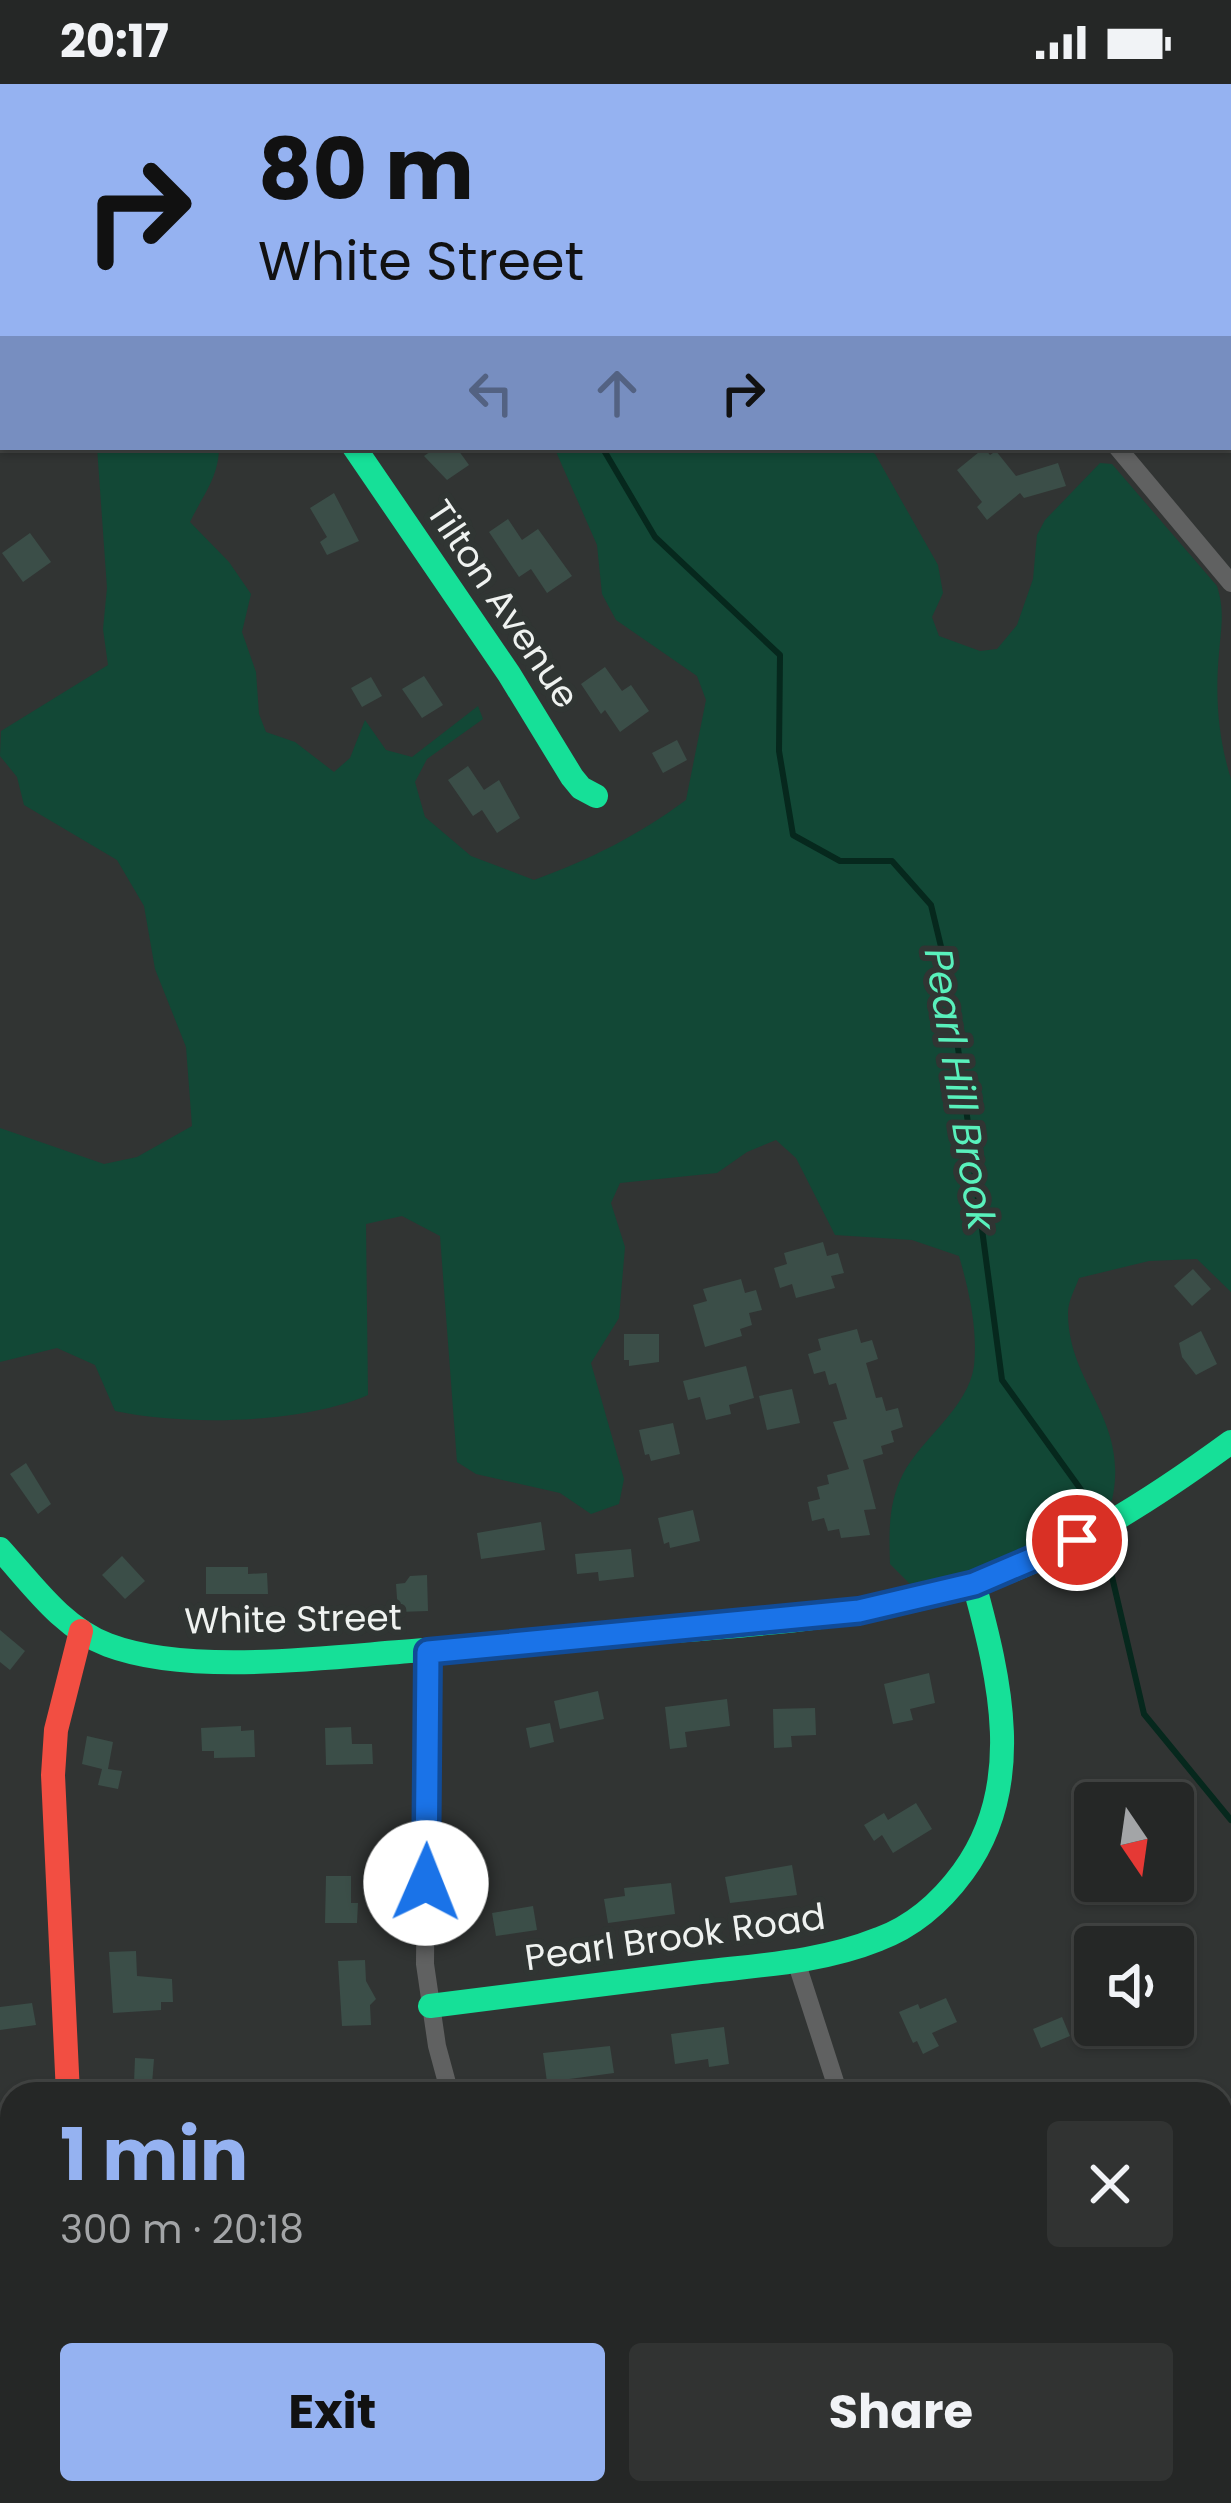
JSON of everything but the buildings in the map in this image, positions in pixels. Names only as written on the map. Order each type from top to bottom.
[{"type":"street","name":"Tilton Avenue","points":[[356,450],[509,674],[572,777],[596,796]]},
{"type":"street","points":[[1120,450],[1231,583]]},
{"type":"street","name":"White Street","points":[[0,1550],[81,1631],[104,1644],[165,1658],[231,1661],[428,1652],[859,1611],[974,1584],[1093,1532],[1231,1442]]},
{"type":"street","name":"Pearl Brook Road","points":[[430,2006],[796,1961],[842,1951],[907,1927],[936,1905],[979,1853],[996,1815],[1003,1775],[1004,1733],[993,1657],[974,1584]]},
{"type":"street","points":[[67,2082],[53,1775],[56,1730],[81,1631]]},
{"type":"street","points":[[428,1652],[424,1964],[447,2082]]},
{"type":"street","points":[[796,1961],[835,2082]]},
{"type":"green space","points":[[97,450],[219,450],[213,477],[190,522],[229,562],[251,594],[242,632],[256,672],[259,714],[266,732],[295,742],[334,772],[350,758],[365,720],[386,750],[412,757],[478,706],[483,719],[427,759],[415,782],[425,817],[471,856],[534,880],[613,846],[686,800],[706,700],[697,676],[616,620],[602,594],[597,545],[555,450],[869,450],[938,565],[943,593],[932,617],[939,636],[980,651],[997,649],[1017,625],[1033,579],[1037,535],[1045,520],[1100,463],[1112,464],[1217,586],[1221,604],[1218,701],[1231,779],[1231,1292],[1197,1259],[1149,1261],[1079,1278],[1068,1309],[1071,1338],[1113,1447],[1112,1500],[991,1566],[910,1584],[890,1564],[891,1518],[898,1485],[911,1461],[963,1396],[974,1366],[974,1324],[963,1269],[959,1256],[912,1240],[835,1235],[796,1158],[776,1140],[747,1152],[717,1173],[620,1183],[611,1203],[625,1247],[619,1318],[591,1363],[624,1479],[619,1504],[591,1514],[560,1493],[476,1474],[457,1462],[440,1236],[402,1216],[366,1224],[368,1395],[341,1405],[243,1420],[143,1416],[115,1411],[95,1365],[57,1348],[0,1362],[0,1128],[104,1164],[137,1157],[192,1126],[186,1047],[155,969],[144,906],[117,860],[24,805],[17,777],[0,756],[1,731],[108,665],[103,629],[107,588]]},
{"type":"waterway","name":"Pearl Hill Brook","points":[[604,450],[655,537],[780,655],[779,751],[793,835],[840,861],[892,861],[931,905],[949,980],[1002,1380],[1092,1505]]},
{"type":"waterway","name":"Pearl Hill Brook","points":[[1106,1551],[1144,1714],[1231,1820]]},
{"type":"traffic: fast","points":[[356,450],[509,674],[572,777],[596,796]]},
{"type":"traffic: fast","points":[[0,1549],[76,1628],[108,1645],[181,1660],[307,1659],[728,1627],[895,1604],[1011,1571],[1110,1523],[1231,1442]]},
{"type":"traffic: fast","points":[[430,2006],[813,1958],[879,1939],[926,1912],[955,1883],[983,1839],[1001,1768],[999,1694],[974,1584]]},
{"type":"traffic: jam","points":[[67,2082],[53,1775],[56,1730],[81,1631]]},
{"type":"route","points":[[426,1883],[428,1652],[859,1611],[974,1584],[1077,1540]]}]
